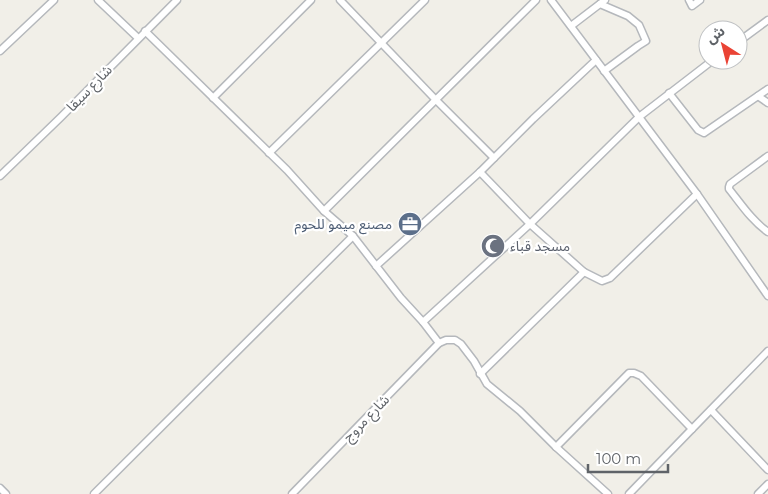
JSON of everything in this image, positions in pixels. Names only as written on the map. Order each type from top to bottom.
[{"type":"street","points":[[0,51],[54,0]]},
{"type":"street","points":[[98,0],[138,38]]},
{"type":"street","name":"شارع سيقا","points":[[0,176],[177,0]]},
{"type":"street","points":[[213,98],[311,0]]},
{"type":"street","points":[[340,0],[494,158]]},
{"type":"street","points":[[269,153],[425,0]]},
{"type":"street","points":[[324,211],[536,0]]},
{"type":"street","points":[[551,0],[697,194],[768,296]]},
{"type":"street","points":[[689,0],[692,6],[700,0]]},
{"type":"street","points":[[571,26],[602,2],[628,16],[639,25],[646,41],[622,56],[604,71]]},
{"type":"street","points":[[748,35],[768,20]]},
{"type":"street","points":[[145,31],[287,170],[324,211],[352,236],[439,343],[446,340],[455,340],[461,344],[474,361],[487,384],[499,396],[520,411],[603,493]]},
{"type":"street","points":[[376,266],[480,172],[532,119],[596,60]]},
{"type":"street","points":[[423,322],[530,224],[639,117],[700,70]]},
{"type":"street","points":[[669,93],[698,130],[704,133],[768,89]]},
{"type":"street","points":[[758,96],[768,103]]},
{"type":"street","points":[[768,156],[728,187],[761,228],[768,232]]},
{"type":"street","points":[[480,172],[530,224],[584,272],[602,280],[610,278],[697,194]]},
{"type":"street","points":[[94,494],[352,236]]},
{"type":"street","points":[[480,374],[584,272]]},
{"type":"street","name":"شارع مروج","points":[[292,494],[439,343]]},
{"type":"street","points":[[629,494],[768,351]]},
{"type":"street","points":[[556,447],[629,373],[641,376],[692,428]]},
{"type":"street","points":[[710,410],[768,470]]},
{"type":"street","points":[[758,494],[768,484]]},
{"type":"street","points":[[0,488],[6,494]]},
{"type":"place","name":"مصنع ميمو للحوم","points":[[410,224]]},
{"type":"place","name":"مسجد قباء","points":[[493,246]]}]
